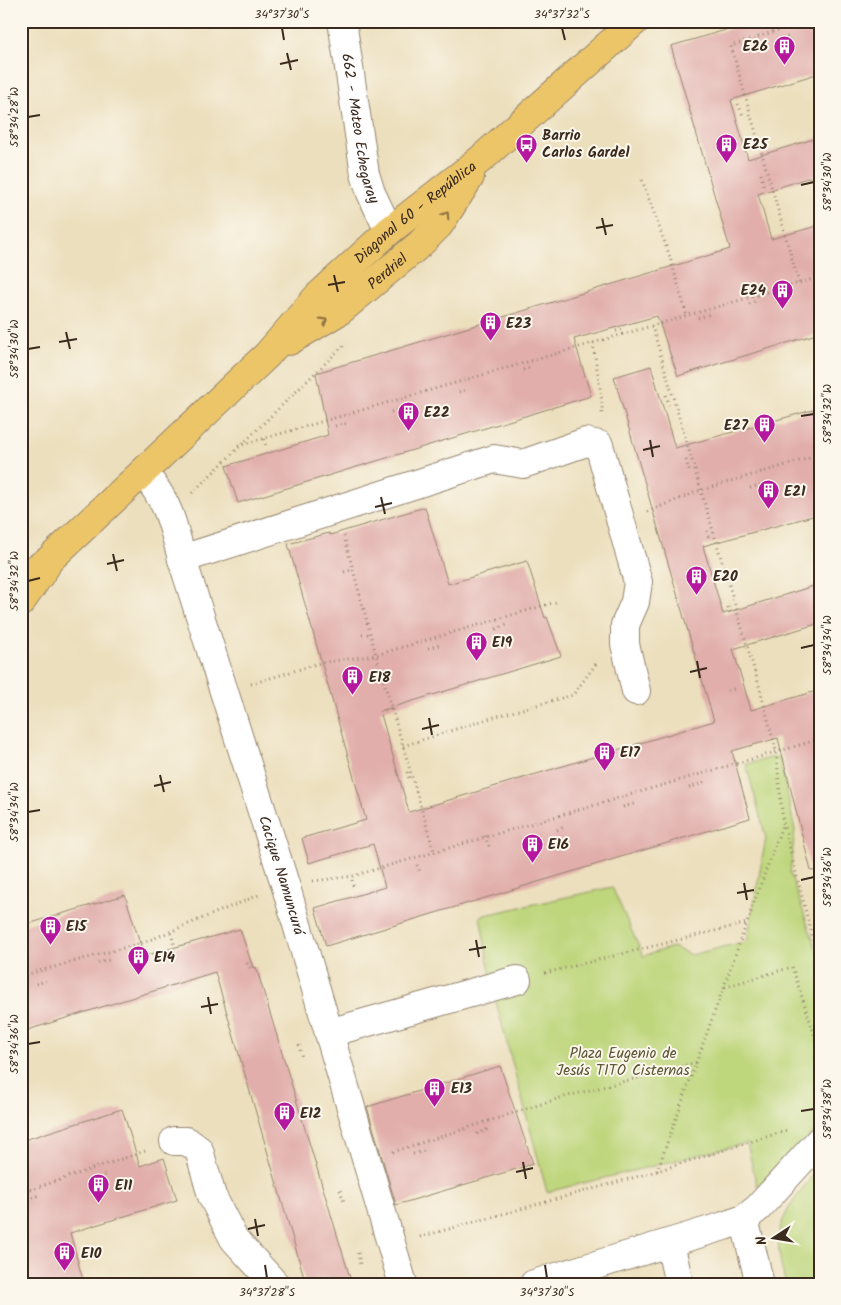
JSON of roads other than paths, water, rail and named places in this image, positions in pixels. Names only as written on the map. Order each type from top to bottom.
[{"type":"main road","points":[[481,159],[635,21]]},
{"type":"main road","name":"Diagonal 60 - República","points":[[267,355],[318,296],[389,231],[481,159]]},
{"type":"main road","name":"Perdriel","points":[[267,355],[341,310],[420,244],[439,225],[481,159]]},
{"type":"main road","points":[[21,578],[50,560],[267,355]]},
{"type":"main road","points":[[21,602],[50,560]]},
{"type":"street","name":"662 - Mateo Echegaray","points":[[342,21],[365,174],[371,193],[389,231]]},
{"type":"street","points":[[182,559],[494,459],[523,464],[586,442],[600,445],[638,582],[635,602],[625,625],[624,634],[636,691]]},
{"type":"street","name":"Cacique Namuncurá","points":[[143,472],[161,493],[170,515],[182,559],[285,884],[403,1284]]},
{"type":"street","points":[[329,1033],[517,980]]},
{"type":"street","points":[[534,1284],[744,1218],[758,1208],[779,1182],[820,1140]]},
{"type":"street","points":[[174,1141],[187,1141],[199,1150],[212,1196],[234,1239],[275,1284]]},
{"type":"street","points":[[744,1218],[760,1284]]},
{"type":"street","points":[[670,1242],[679,1284]]},
{"type":"place","name":"E26","points":[[784,65]]},
{"type":"place","name":"Barrio Carlos Gardel","points":[[526,163]]},
{"type":"place","name":"E25","points":[[727,163]]},
{"type":"place","name":"E24","points":[[782,309]]},
{"type":"place","name":"E23","points":[[490,342]]},
{"type":"place","name":"E22","points":[[408,431]]},
{"type":"place","name":"E27","points":[[764,444]]},
{"type":"place","name":"E21","points":[[768,510]]},
{"type":"place","name":"E20","points":[[697,595]]},
{"type":"place","name":"E19","points":[[476,661]]},
{"type":"place","name":"E18","points":[[353,696]]},
{"type":"place","name":"E17","points":[[604,771]]},
{"type":"place","name":"E16","points":[[532,863]]},
{"type":"place","name":"E15","points":[[50,945]]},
{"type":"place","name":"E14","points":[[138,976]]},
{"type":"place","name":"E13","points":[[435,1107]]},
{"type":"place","name":"E12","points":[[284,1132]]},
{"type":"place","name":"E11","points":[[99,1204]]},
{"type":"place","name":"E10","points":[[65,1272]]},
{"type":"park label","name":"Plaza Eugenio de Jesús TITO Cisternas","points":[[623,1062]]}]
